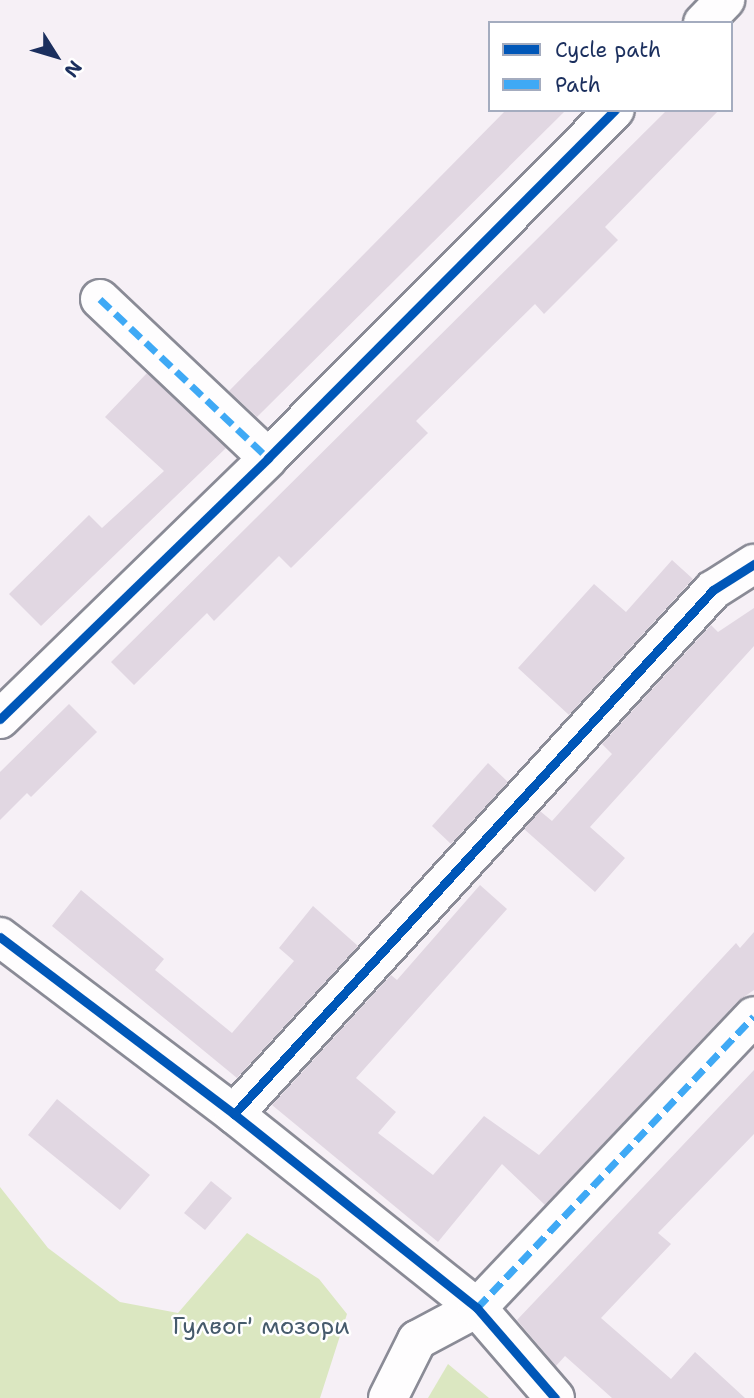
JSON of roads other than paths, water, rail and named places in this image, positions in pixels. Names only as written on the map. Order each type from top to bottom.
[{"type":"street","points":[[705,21],[725,0]]},
{"type":"street","points":[[0,719],[268,458],[613,112]]},
{"type":"street","points":[[100,299],[268,458]]},
{"type":"street","points":[[234,1115],[713,590],[754,564]]},
{"type":"street","points":[[0,937],[234,1115],[477,1308],[555,1398]]},
{"type":"street","points":[[388,1398],[417,1340],[477,1308],[754,1016]]},
{"type":"park label","name":"Гулвог' мозори","points":[[261,1327]]}]
